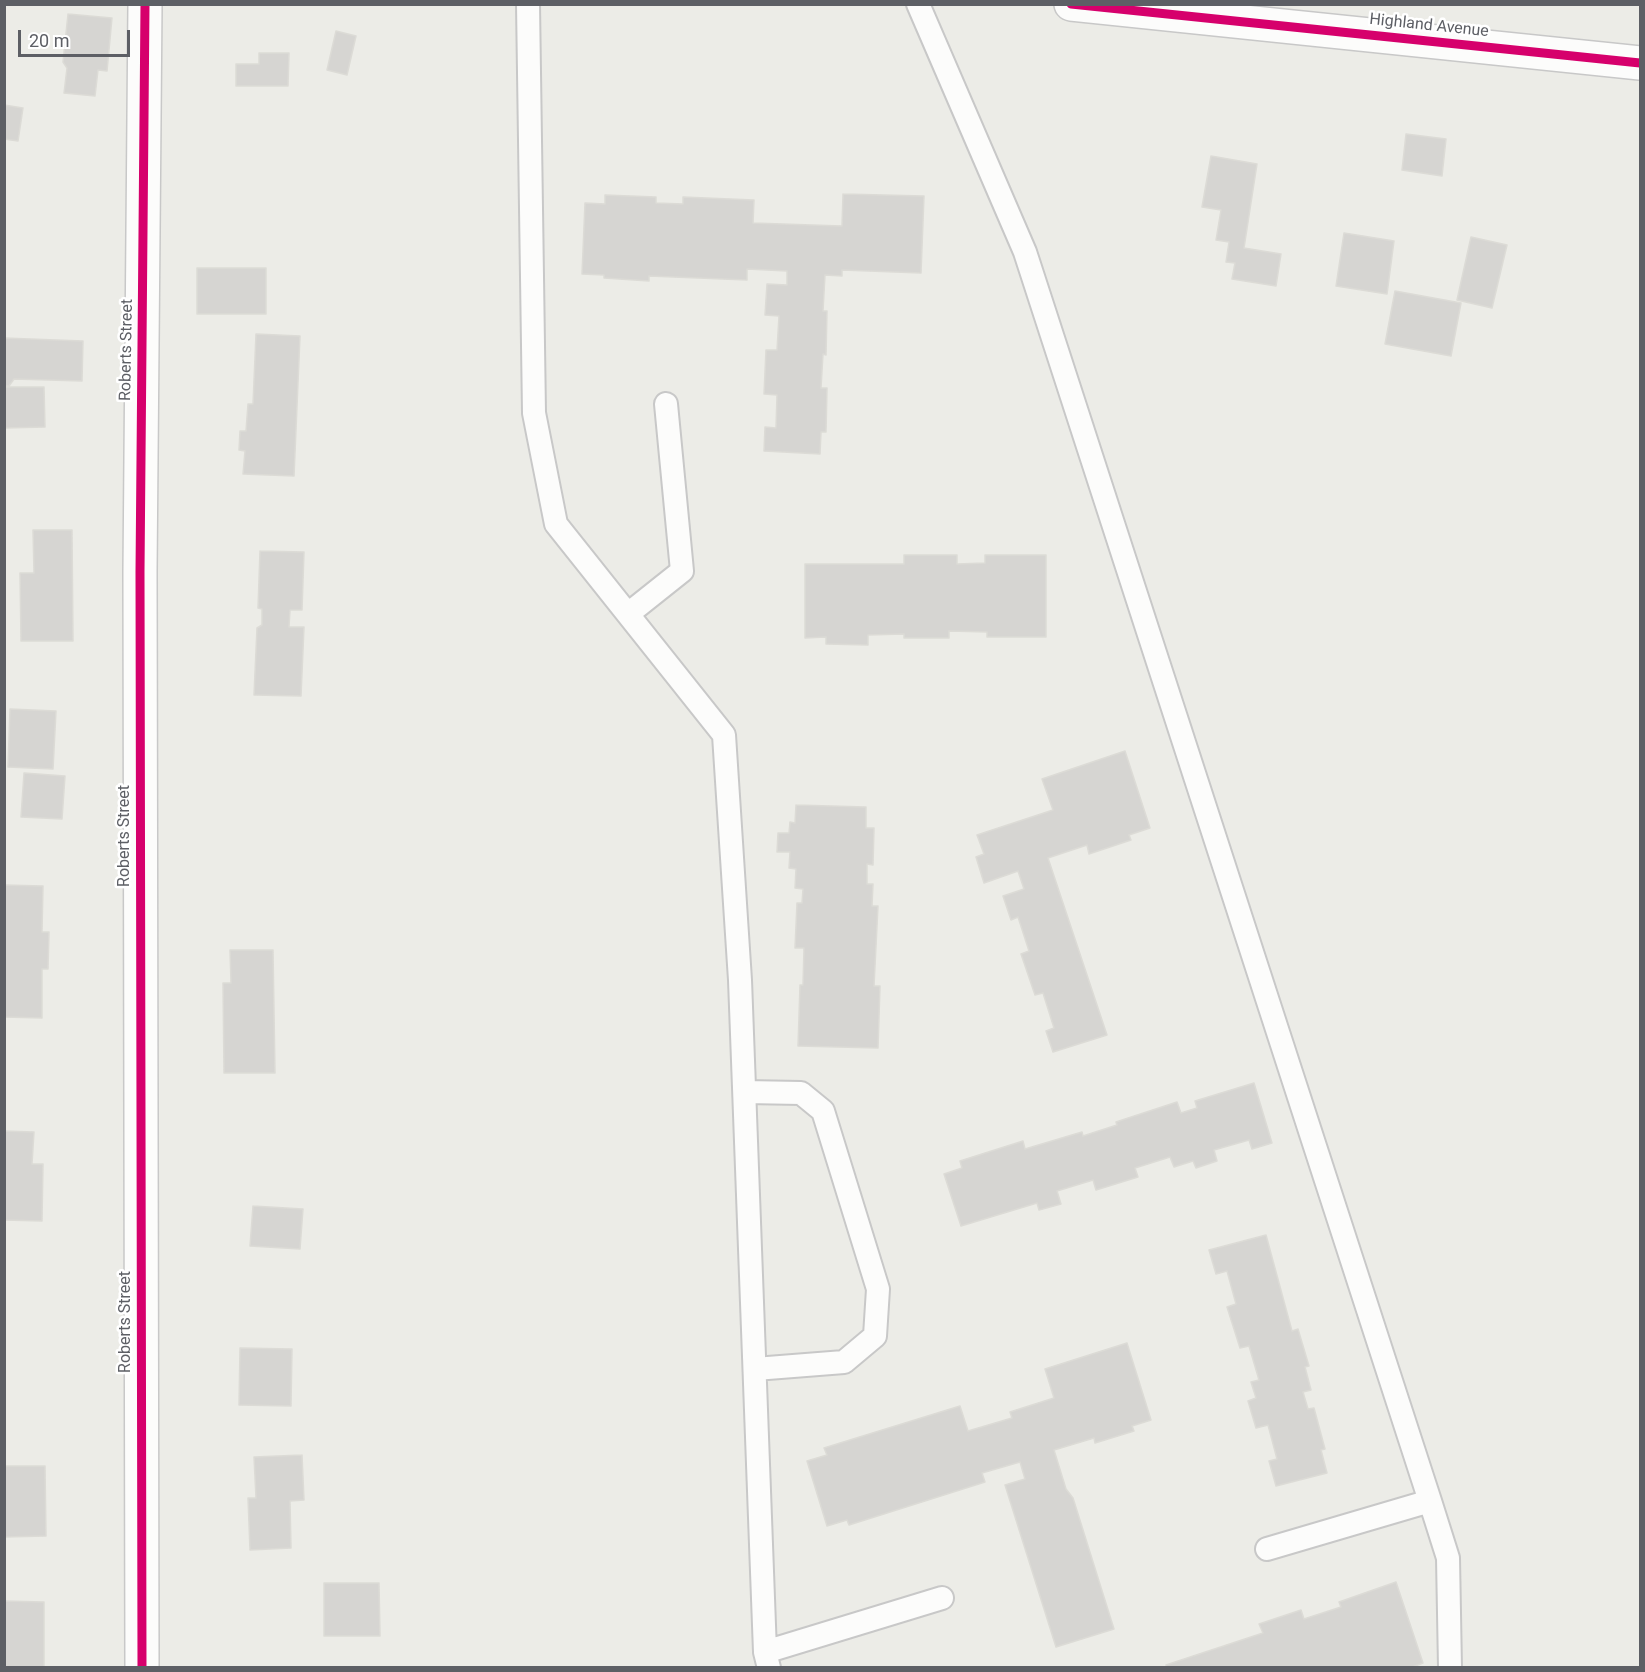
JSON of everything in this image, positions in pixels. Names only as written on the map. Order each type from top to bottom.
[{"type":"street","name":"Roberts Street","points":[[142,1668],[140,559],[145,4]]},
{"type":"street","name":"Highland Avenue","points":[[1071,4],[1641,63]]},
{"type":"lane","points":[[528,4],[534,413],[556,524],[724,735],[740,980],[767,1660],[942,1598]]},
{"type":"lane","points":[[918,4],[1025,252],[1448,1558],[1450,1668]]},
{"type":"lane","points":[[628,614],[682,571],[666,404]]},
{"type":"lane","points":[[745,1092],[801,1093],[823,1111],[878,1289],[875,1336],[844,1362],[755,1369]]},
{"type":"lane","points":[[1267,1550],[1430,1502]]},
{"type":"building","points":[[68,14],[112,18],[107,71],[98,70],[95,96],[64,93],[67,68],[63,62]]},
{"type":"building","points":[[336,31],[356,36],[347,75],[327,70]]},
{"type":"building","points":[[259,53],[289,53],[288,86],[236,86],[236,64],[259,64]]},
{"type":"building","points":[[4,105],[23,108],[18,141],[4,139]]},
{"type":"building","points":[[1406,134],[1446,139],[1442,176],[1402,170]]},
{"type":"building","points":[[1211,156],[1257,164],[1244,248],[1281,254],[1276,286],[1232,279],[1235,263],[1226,262],[1229,242],[1216,240],[1221,210],[1202,207]]},
{"type":"building","points":[[843,194],[924,196],[921,273],[842,270],[842,276],[825,275],[823,311],[827,311],[826,355],[823,354],[821,388],[827,388],[826,432],[821,432],[820,454],[764,451],[765,427],[776,428],[777,395],[764,394],[766,350],[777,350],[779,316],[765,315],[767,284],[787,285],[787,271],[747,269],[747,280],[649,276],[649,281],[582,274],[585,203],[605,204],[605,195],[656,197],[656,203],[683,204],[683,197],[754,200],[753,223],[842,226]]},
{"type":"building","points":[[1344,233],[1394,241],[1387,294],[1336,286]]},
{"type":"building","points":[[1471,237],[1507,245],[1492,308],[1457,300]]},
{"type":"building","points":[[197,268],[266,268],[266,314],[197,314]]},
{"type":"building","points":[[1395,291],[1461,303],[1451,356],[1385,344]]},
{"type":"building","points":[[256,334],[300,336],[294,476],[243,474],[245,451],[239,450],[240,431],[246,431],[248,404],[253,404]]},
{"type":"building","points":[[4,338],[83,341],[82,381],[14,379],[9,386],[4,386]]},
{"type":"building","points":[[4,387],[44,387],[45,427],[4,428]]},
{"type":"building","points":[[33,530],[72,530],[73,641],[21,641],[20,573],[34,573]]},
{"type":"building","points":[[260,551],[304,552],[302,610],[290,610],[289,627],[304,627],[301,696],[254,695],[257,628],[262,625],[262,609],[258,608]]},
{"type":"building","points":[[904,555],[957,555],[957,564],[985,563],[985,555],[1046,555],[1046,637],[987,637],[987,632],[949,631],[949,638],[904,638],[904,634],[868,635],[868,645],[826,644],[826,637],[805,638],[805,564],[904,564]]},
{"type":"building","points":[[10,709],[56,711],[53,769],[8,767]]},
{"type":"building","points":[[1125,751],[1150,828],[1129,835],[1131,840],[1089,854],[1087,845],[1048,858],[1107,1035],[1053,1052],[1046,1031],[1054,1028],[1043,993],[1035,995],[1021,954],[1029,951],[1018,917],[1011,920],[1003,896],[1024,889],[1018,871],[984,883],[976,857],[984,854],[977,835],[1053,810],[1042,779]]},
{"type":"building","points":[[24,773],[65,776],[62,819],[21,817]]},
{"type":"building","points":[[796,805],[866,807],[866,828],[874,828],[873,865],[867,864],[867,884],[873,884],[872,906],[878,906],[874,986],[880,986],[878,1048],[798,1046],[804,948],[795,948],[797,903],[802,903],[803,889],[795,888],[796,869],[789,868],[790,852],[777,852],[778,833],[789,833],[790,822],[795,823]]},
{"type":"building","points":[[4,885],[43,886],[42,932],[49,932],[48,969],[42,969],[42,1018],[4,1017]]},
{"type":"building","points":[[230,950],[273,950],[275,1073],[224,1073],[223,983],[231,983]]},
{"type":"building","points":[[1254,1083],[1272,1143],[1252,1149],[1249,1140],[1214,1150],[1217,1161],[1196,1168],[1193,1161],[1174,1167],[1170,1157],[1135,1168],[1138,1177],[1096,1190],[1093,1180],[1057,1191],[1061,1204],[1039,1210],[1037,1203],[961,1226],[944,1174],[962,1168],[960,1161],[1023,1141],[1025,1149],[1082,1132],[1083,1136],[1117,1125],[1116,1122],[1177,1102],[1181,1113],[1197,1108],[1195,1101]]},
{"type":"building","points":[[4,1131],[34,1132],[32,1164],[43,1164],[42,1221],[4,1220]]},
{"type":"building","points":[[253,1206],[303,1209],[300,1249],[250,1246]]},
{"type":"building","points":[[1266,1235],[1292,1331],[1298,1329],[1309,1366],[1305,1367],[1311,1390],[1303,1392],[1308,1409],[1314,1408],[1325,1449],[1321,1450],[1327,1473],[1276,1486],[1269,1461],[1277,1459],[1268,1425],[1256,1428],[1248,1401],[1256,1398],[1251,1382],[1259,1380],[1249,1346],[1240,1348],[1227,1307],[1236,1304],[1227,1271],[1216,1274],[1209,1250]]},
{"type":"building","points":[[1127,1343],[1151,1420],[1132,1426],[1134,1431],[1095,1443],[1094,1438],[1054,1450],[1066,1489],[1073,1498],[1114,1629],[1056,1647],[1005,1485],[1025,1479],[1020,1462],[982,1473],[985,1482],[849,1525],[847,1520],[827,1526],[807,1461],[827,1455],[824,1448],[960,1406],[968,1431],[1012,1418],[1010,1412],[1054,1398],[1045,1369]]},
{"type":"building","points":[[240,1348],[292,1349],[291,1406],[239,1405]]},
{"type":"building","points":[[302,1455],[304,1500],[290,1501],[291,1548],[250,1550],[248,1498],[256,1498],[254,1457]]},
{"type":"building","points":[[4,1466],[45,1466],[46,1536],[4,1537]]},
{"type":"building","points":[[1396,1582],[1423,1663],[1410,1668],[1167,1668],[1166,1665],[1263,1633],[1259,1624],[1301,1610],[1304,1619],[1341,1607],[1339,1602]]},
{"type":"building","points":[[324,1583],[379,1583],[380,1636],[324,1636]]},
{"type":"building","points":[[4,1601],[44,1602],[44,1668],[4,1668]]},
{"type":"cycle path","points":[[142,1668],[140,571],[145,4]]},
{"type":"cycle path","points":[[1071,4],[1640,63]]}]
